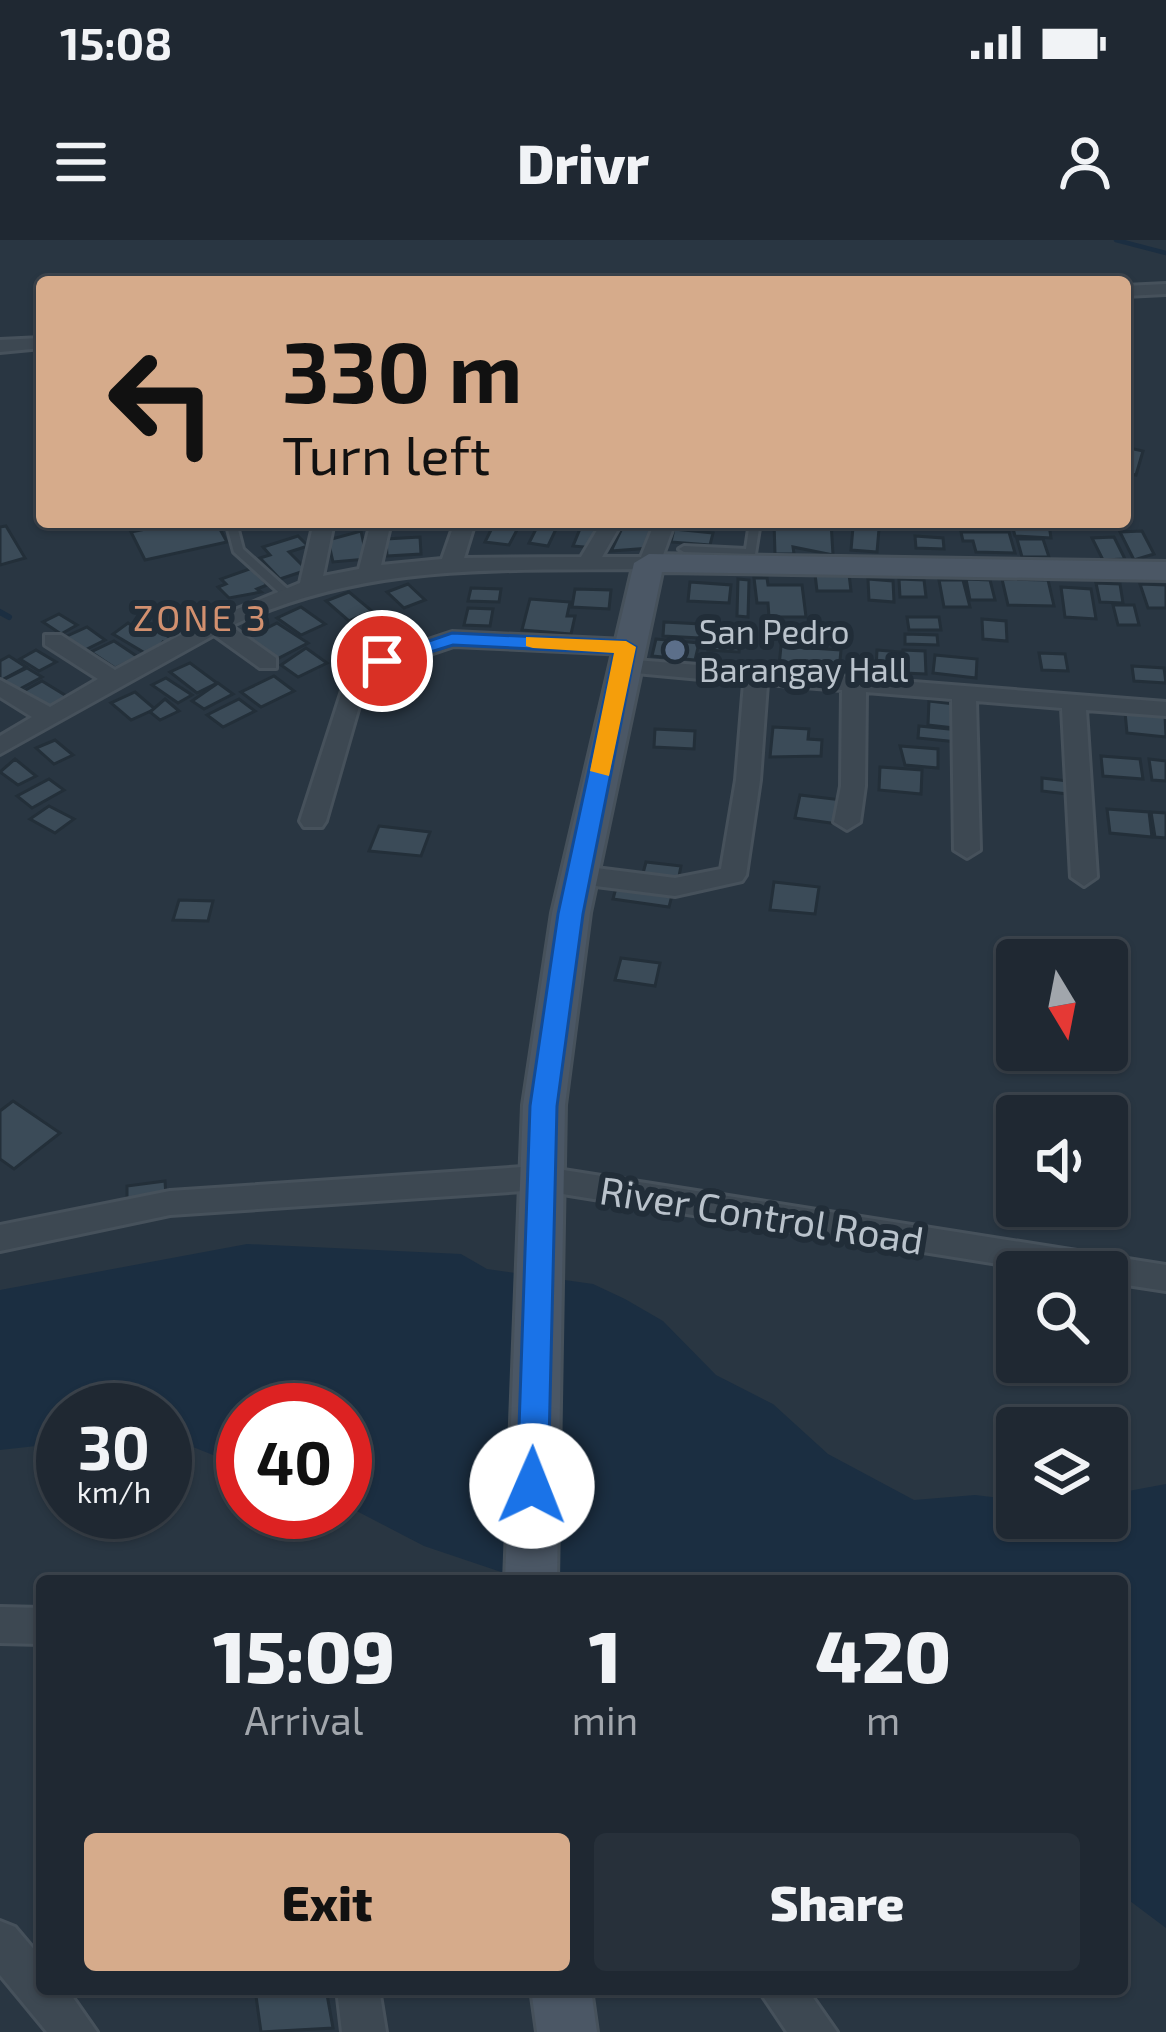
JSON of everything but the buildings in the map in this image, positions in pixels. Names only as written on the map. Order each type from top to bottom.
[{"type":"street","points":[[1131,291],[1166,289]]},
{"type":"street","points":[[0,346],[36,344]]},
{"type":"street","points":[[299,591],[322,528]]},
{"type":"street","points":[[368,574],[380,528]]},
{"type":"street","points":[[450,567],[463,528]]},
{"type":"street","points":[[587,564],[608,528]]},
{"type":"street","points":[[531,1575],[538,1189],[550,1049],[624,657],[663,528]]},
{"type":"street","points":[[0,746],[218,627],[299,591],[368,574],[450,567],[649,563],[700,554],[1166,571]]},
{"type":"street","points":[[218,627],[268,663]]},
{"type":"street","points":[[313,821],[358,671],[452,639],[756,675],[1166,709]]},
{"type":"street","points":[[53,640],[117,681]]},
{"type":"street","points":[[580,875],[674,887],[733,875],[748,780],[756,675]]},
{"type":"street","points":[[847,822],[853,786],[854,684]]},
{"type":"street","points":[[0,687],[50,718]]},
{"type":"street","points":[[964,694],[967,850]]},
{"type":"street","points":[[1074,702],[1084,877]]},
{"type":"street","name":"River Control Road","points":[[0,1238],[170,1203],[538,1189],[1166,1278]]},
{"type":"street","points":[[0,1624],[36,1626]]},
{"type":"street","points":[[0,1942],[36,1985]]},
{"type":"street","points":[[44,1995],[75,2032]]},
{"type":"street","points":[[359,1995],[364,2032]]},
{"type":"street","points":[[562,1995],[567,2032]]},
{"type":"street","points":[[784,1995],[815,2032]]},
{"type":"lane","points":[[232,528],[238,550],[299,591]]},
{"type":"lane","points":[[700,554],[751,552],[754,528]]},
{"type":"water","points":[[247,1244],[461,1254],[487,1269],[593,1284],[663,1321],[716,1375],[773,1404],[828,1454],[914,1500],[996,1498],[996,1539],[1128,1539],[1128,1491],[1166,1484],[1166,1928],[1128,1900],[1128,1575],[510,1575],[424,1546],[372,1519],[372,1383],[216,1383],[216,1456],[192,1447],[192,1383],[36,1383],[36,1446],[0,1450],[0,1290]]},
{"type":"waterway","points":[[1116,240],[1166,253]]},
{"type":"waterway","points":[[0,612],[9,617]]},
{"type":"slow traffic","points":[[533,642],[626,647],[601,771]]},
{"type":"place","name":"San Pedro Barangay Hall","points":[[675,650]]},
{"type":"district","name":"ZONE 3","points":[[201,616]]},
{"type":"route","points":[[382,661],[452,639],[626,647],[571,914],[550,1049],[538,1178],[532,1486]]}]
